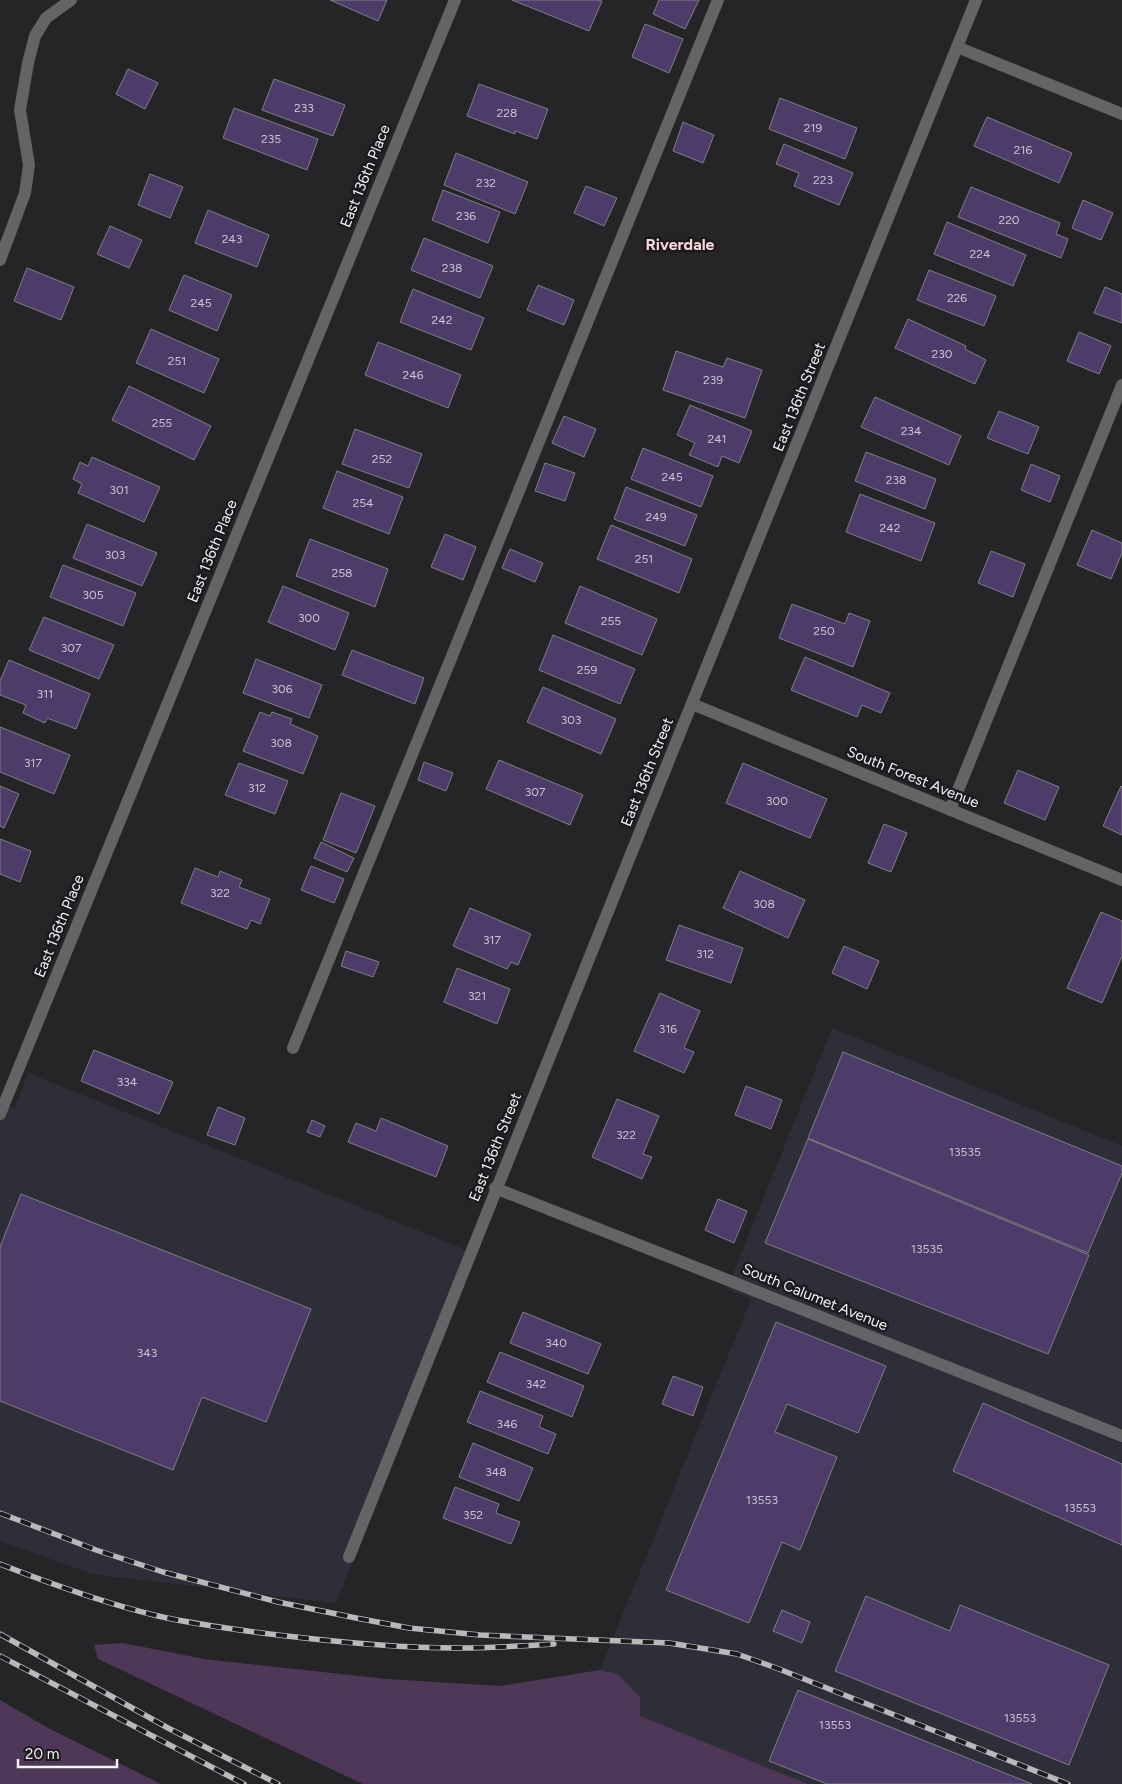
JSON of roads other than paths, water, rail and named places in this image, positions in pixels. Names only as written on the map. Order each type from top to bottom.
[{"type":"street","points":[[0,260],[25,193],[29,165],[20,110],[35,36],[46,18],[71,0]]},
{"type":"street","name":"East 136th Place","points":[[0,1114],[454,0]]},
{"type":"street","points":[[294,1048],[718,0]]},
{"type":"street","name":"East 136th Street","points":[[349,1556],[495,1188],[976,0]]},
{"type":"street","points":[[957,47],[1122,114]]},
{"type":"street","points":[[950,810],[1122,385]]},
{"type":"street","name":"South Forest Avenue","points":[[692,704],[1122,880]]},
{"type":"street","name":"South Calumet Avenue","points":[[495,1188],[1122,1436]]},
{"type":"railway","points":[[0,1513],[96,1550],[163,1572],[278,1602],[356,1618],[409,1628],[480,1635],[669,1643],[737,1654],[1068,1784]]},
{"type":"railway","points":[[0,1564],[58,1586],[118,1605],[158,1616],[218,1627],[322,1640],[411,1647],[481,1648],[554,1644]]},
{"type":"railway","points":[[0,1634],[168,1728],[278,1784]]},
{"type":"railway","points":[[0,1656],[244,1784]]},
{"type":"district","name":"Riverdale","points":[[680,244]]}]
